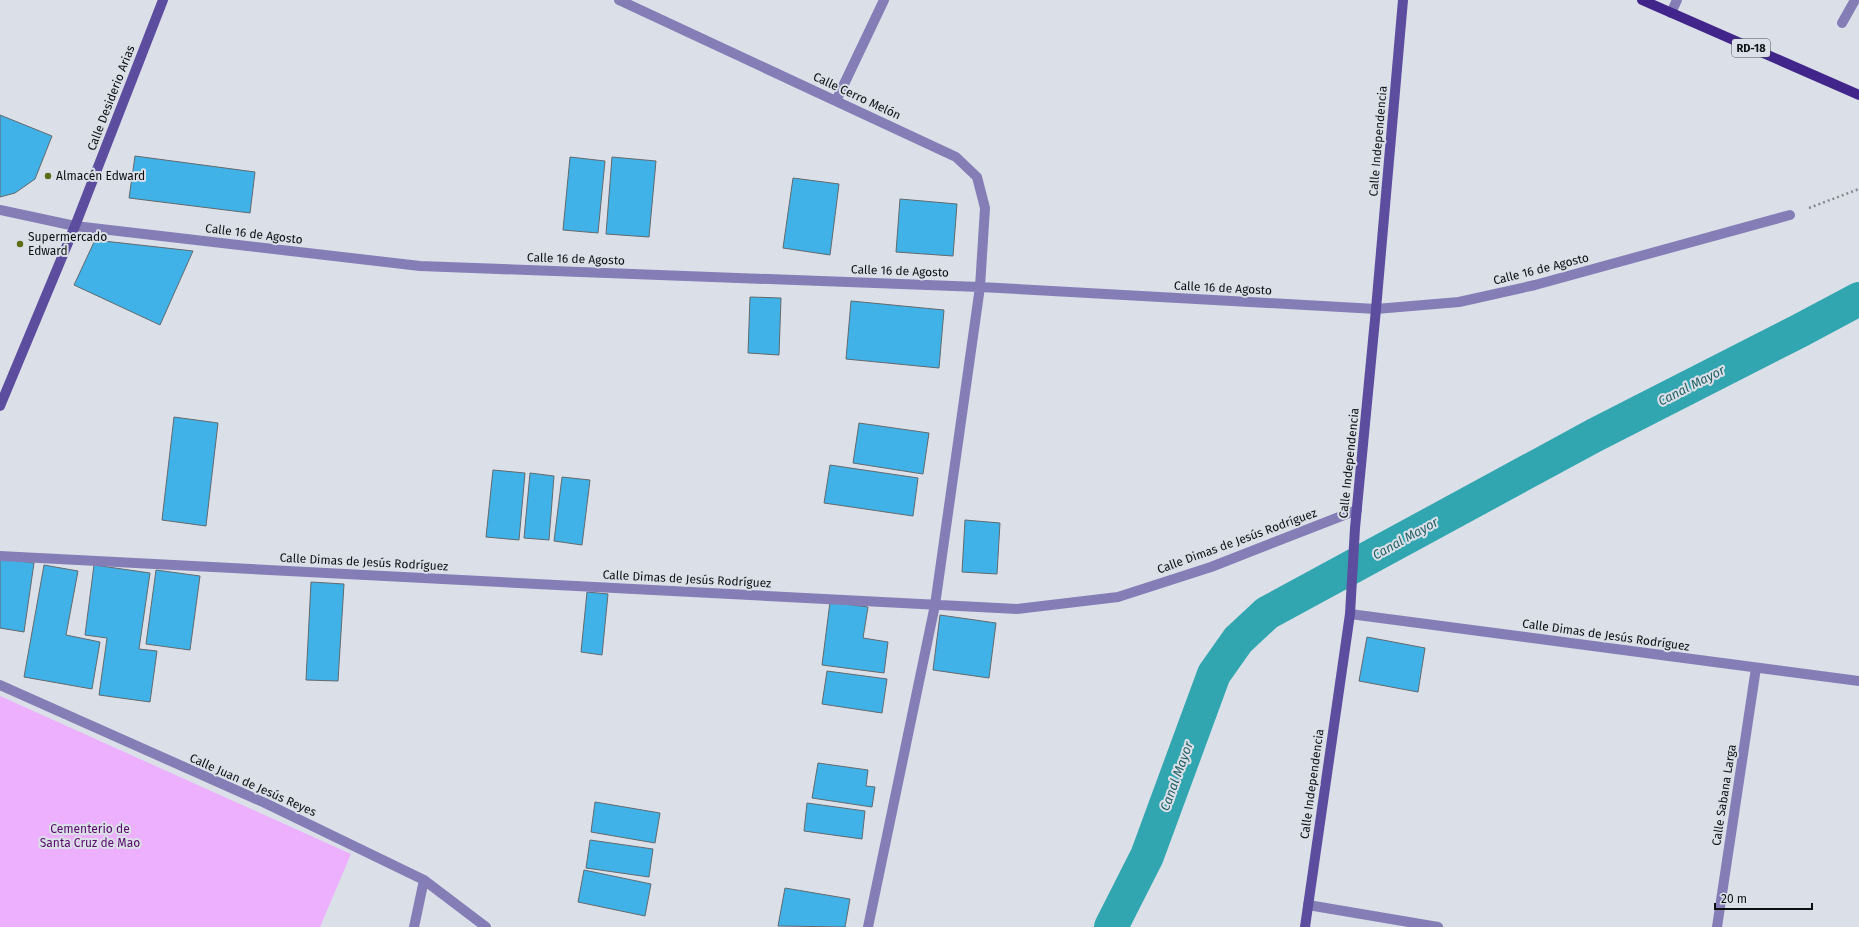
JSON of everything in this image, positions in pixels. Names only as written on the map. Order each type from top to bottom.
[{"type":"main road","name":"RD-18","points":[[1642,0],[1859,95]]},
{"type":"street","name":"Calle Desiderio Arias","points":[[0,406],[76,226],[162,0]]},
{"type":"street","name":"Calle Cerro Melón","points":[[619,0],[956,157],[977,177],[985,208],[980,287],[935,604],[868,927]]},
{"type":"street","points":[[836,101],[884,0]]},
{"type":"street","name":"Calle Independencia","points":[[1305,927],[1350,614],[1355,528],[1376,309],[1402,0]]},
{"type":"street","points":[[1671,13],[1677,0]]},
{"type":"street","points":[[1842,23],[1855,0]]},
{"type":"street","name":"Calle 16 de Agosto","points":[[0,210],[76,226],[420,266],[980,287],[1376,309],[1459,302],[1535,285],[1790,215]]},
{"type":"street","name":"Calle Dimas de Jesús Rodríguez","points":[[0,556],[1017,609],[1118,597],[1211,567],[1357,510]]},
{"type":"street","name":"Calle Dimas de Jesús Rodríguez","points":[[1350,614],[1859,681]]},
{"type":"street","name":"Calle Sabana Larga","points":[[1717,927],[1756,668]]},
{"type":"street","name":"Calle Juan de Jesús Reyes","points":[[0,685],[265,803],[424,880],[486,927]]},
{"type":"street","points":[[414,927],[424,880]]},
{"type":"street","points":[[1308,905],[1438,927]]},
{"type":"path","points":[[1790,215],[1859,189]]},
{"type":"green space","name":"Cementerio de Santa Cruz de Mao","points":[[0,696],[351,854],[320,927],[0,927]]},
{"type":"building","points":[[0,115],[52,136],[35,179],[15,193],[0,197]]},
{"type":"building","points":[[135,156],[255,172],[250,213],[129,198]]},
{"type":"building","points":[[570,157],[605,161],[598,233],[563,230]]},
{"type":"building","points":[[612,157],[656,161],[649,237],[606,234]]},
{"type":"building","points":[[793,178],[839,184],[830,255],[783,248]]},
{"type":"building","points":[[900,199],[957,204],[953,256],[896,252]]},
{"type":"building","points":[[95,240],[193,251],[160,325],[74,285]]},
{"type":"building","points":[[750,297],[781,298],[779,355],[748,353]]},
{"type":"building","points":[[851,301],[944,310],[939,368],[846,359]]},
{"type":"building","points":[[174,417],[218,423],[206,526],[162,520]]},
{"type":"building","points":[[859,423],[929,433],[923,474],[853,463]]},
{"type":"building","points":[[830,465],[918,478],[913,516],[824,503]]},
{"type":"building","points":[[493,470],[525,473],[519,540],[486,537]]},
{"type":"building","points":[[530,473],[554,476],[549,540],[524,538]]},
{"type":"building","points":[[562,477],[590,480],[582,545],[554,541]]},
{"type":"building","points":[[965,520],[1000,523],[997,574],[962,572]]},
{"type":"building","points":[[0,558],[34,563],[24,632],[0,628]]},
{"type":"building","points":[[44,565],[78,571],[66,635],[100,642],[92,689],[24,677]]},
{"type":"building","points":[[94,565],[150,573],[139,649],[157,651],[150,702],[99,695],[107,638],[85,635]]},
{"type":"building","points":[[156,570],[200,576],[190,650],[146,644]]},
{"type":"building","points":[[311,582],[344,584],[338,681],[306,680]]},
{"type":"building","points":[[587,592],[608,594],[602,655],[581,652]]},
{"type":"building","points":[[830,602],[868,607],[863,638],[888,642],[884,673],[822,665]]},
{"type":"building","points":[[940,615],[996,623],[989,678],[933,670]]},
{"type":"building","points":[[1367,637],[1425,648],[1418,692],[1359,681]]},
{"type":"building","points":[[827,671],[887,679],[882,713],[822,704]]},
{"type":"building","points":[[818,763],[868,770],[866,786],[875,787],[872,807],[812,798]]},
{"type":"building","points":[[595,802],[660,813],[655,843],[591,832]]},
{"type":"building","points":[[807,803],[865,811],[862,839],[804,831]]},
{"type":"building","points":[[590,840],[653,849],[649,877],[586,868]]},
{"type":"building","points":[[584,870],[651,884],[645,916],[578,902]]},
{"type":"building","points":[[785,888],[850,899],[845,927],[778,926]]},
{"type":"waterway","name":"Canal Mayor","points":[[1111,927],[1147,856],[1214,674],[1238,640],[1267,613],[1595,435],[1859,299]]},
{"type":"place","name":"Almacén Edward","points":[[48,176]]},
{"type":"place","name":"Supermercado Edward","points":[[20,244]]}]
